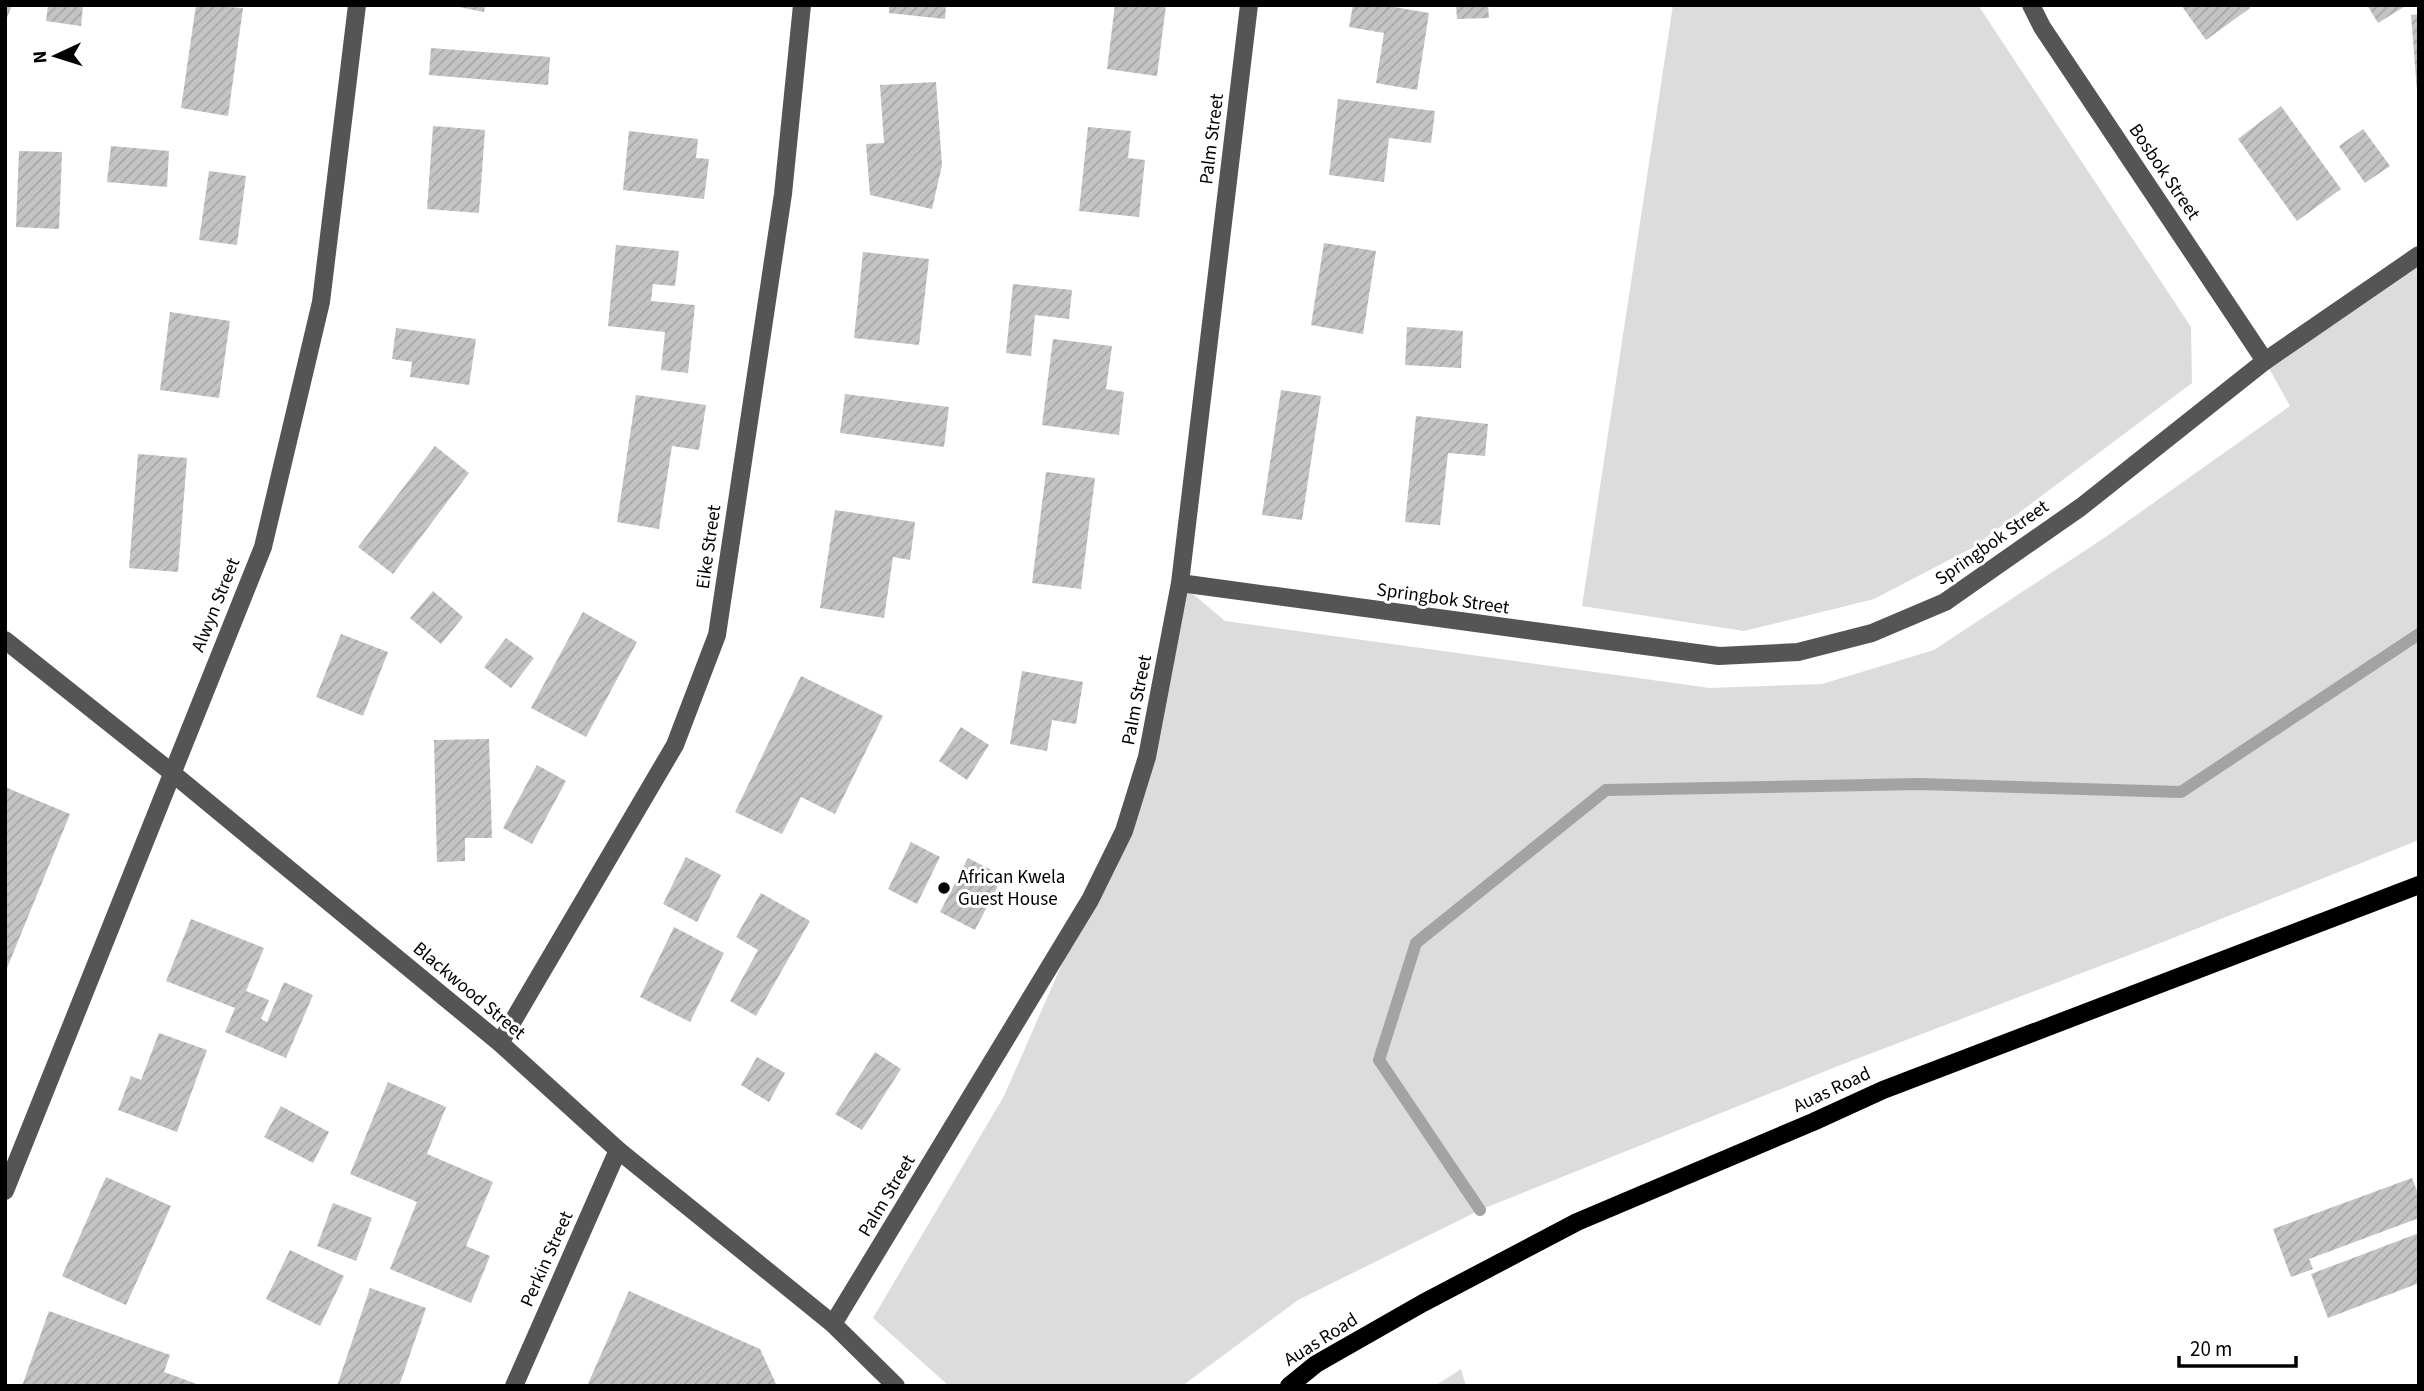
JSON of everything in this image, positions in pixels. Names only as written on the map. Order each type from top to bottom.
[{"type":"main road","name":"Auas Road","points":[[1289,1386],[1316,1364],[1423,1303],[1577,1222],[1882,1090],[2419,885]]},
{"type":"street","name":"Alwyn Street","points":[[5,1191],[266,534],[321,302],[357,5]]},
{"type":"street","name":"Eike Street","points":[[500,1043],[675,745],[717,635],[783,194],[802,5]]},
{"type":"street","name":"Palm Street","points":[[833,1324],[1090,900],[1124,831],[1147,757],[1180,583],[1249,5]]},
{"type":"street","name":"Bosbok Street","points":[[2031,5],[2042,27],[2265,361]]},
{"type":"street","name":"Springbok Street","points":[[1180,583],[1719,656],[1798,652],[1872,633],[1945,602],[2081,507],[2265,361],[2419,255]]},
{"type":"street","name":"Blackwood Street","points":[[5,640],[172,772],[500,1043],[618,1150],[833,1324],[896,1386]]},
{"type":"street","name":"Perkin Street","points":[[514,1386],[618,1150]]},
{"type":"shaded area","points":[[1673,5],[1978,5],[2191,327],[2192,383],[1972,548],[1874,599],[1744,631],[1582,606]]},
{"type":"shaded area","points":[[2419,256],[2419,840],[2163,942],[1838,1066],[1480,1210],[1298,1300],[1182,1386],[949,1386],[873,1318],[1004,1096],[1090,900],[1124,831],[1180,583],[1225,621],[1710,688],[1822,684],[1934,650],[2104,538],[2290,406],[2265,361]]},
{"type":"shaded area","points":[[1461,1369],[1466,1386],[1435,1386]]},
{"type":"building","points":[[5,5],[12,5],[5,23]]},
{"type":"building","points":[[48,5],[83,5],[81,26],[46,21]]},
{"type":"building","points":[[196,5],[243,8],[228,116],[181,108]]},
{"type":"building","points":[[449,5],[485,5],[484,12]]},
{"type":"building","points":[[889,5],[946,5],[945,19],[889,13]]},
{"type":"building","points":[[1115,5],[1166,5],[1157,76],[1107,69]]},
{"type":"building","points":[[1353,5],[1383,5],[1429,13],[1417,90],[1376,83],[1384,33],[1349,27]]},
{"type":"building","points":[[1456,5],[1488,5],[1489,18],[1457,19]]},
{"type":"building","points":[[2181,5],[2248,5],[2250,8],[2206,40]]},
{"type":"building","points":[[2367,5],[2407,5],[2378,23]]},
{"type":"building","points":[[2419,14],[2419,91],[2417,91],[2411,15]]},
{"type":"building","points":[[431,48],[550,57],[548,85],[429,75]]},
{"type":"building","points":[[936,82],[942,165],[932,209],[870,195],[866,144],[884,143],[880,85]]},
{"type":"building","points":[[1338,99],[1435,111],[1431,143],[1389,138],[1384,182],[1329,175]]},
{"type":"building","points":[[2281,106],[2341,189],[2297,221],[2238,139]]},
{"type":"building","points":[[433,126],[485,130],[479,213],[427,209]]},
{"type":"building","points":[[1088,127],[1131,131],[1128,158],[1145,160],[1139,217],[1079,211]]},
{"type":"building","points":[[2363,129],[2390,166],[2365,183],[2339,146]]},
{"type":"building","points":[[629,131],[698,139],[696,158],[709,159],[704,199],[623,190]]},
{"type":"building","points":[[111,146],[169,151],[167,187],[107,182]]},
{"type":"building","points":[[19,151],[62,152],[59,229],[16,227]]},
{"type":"building","points":[[209,171],[246,176],[237,245],[199,240]]},
{"type":"building","points":[[1324,243],[1376,251],[1363,334],[1311,325]]},
{"type":"building","points":[[616,245],[679,251],[675,286],[653,284],[651,301],[695,305],[688,373],[661,370],[665,332],[608,326]]},
{"type":"building","points":[[863,252],[929,259],[919,345],[854,338]]},
{"type":"building","points":[[1013,284],[1072,290],[1069,319],[1035,315],[1031,356],[1006,353]]},
{"type":"building","points":[[170,312],[230,321],[219,398],[160,390]]},
{"type":"building","points":[[1407,327],[1463,331],[1461,368],[1405,365]]},
{"type":"building","points":[[396,328],[476,339],[469,385],[410,377],[412,362],[392,359]]},
{"type":"building","points":[[1053,339],[1112,346],[1106,389],[1124,392],[1119,435],[1042,425]]},
{"type":"building","points":[[1281,390],[1321,396],[1302,520],[1262,515]]},
{"type":"building","points":[[845,394],[949,407],[944,447],[840,433]]},
{"type":"building","points":[[636,395],[706,405],[699,450],[672,446],[659,529],[617,522]]},
{"type":"building","points":[[1416,416],[1488,424],[1485,456],[1448,453],[1440,525],[1405,522]]},
{"type":"building","points":[[435,446],[469,473],[393,574],[358,547]]},
{"type":"building","points":[[138,454],[187,458],[178,572],[129,568]]},
{"type":"building","points":[[1046,472],[1095,478],[1081,589],[1032,583]]},
{"type":"building","points":[[835,510],[915,522],[910,560],[893,557],[884,618],[820,608]]},
{"type":"building","points":[[433,591],[463,617],[441,644],[410,618]]},
{"type":"building","points":[[583,612],[637,642],[586,737],[531,708]]},
{"type":"building","points":[[341,634],[388,652],[363,716],[316,697]]},
{"type":"building","points":[[506,638],[534,658],[511,688],[484,667]]},
{"type":"building","points":[[1022,671],[1083,682],[1076,724],[1052,720],[1047,751],[1010,744]]},
{"type":"building","points":[[801,676],[883,716],[835,814],[801,797],[782,834],[735,812]]},
{"type":"building","points":[[961,727],[989,745],[967,780],[939,761]]},
{"type":"building","points":[[489,739],[492,838],[465,838],[465,861],[437,862],[434,740]]},
{"type":"building","points":[[537,765],[566,781],[532,844],[503,828]]},
{"type":"building","points":[[5,787],[70,814],[5,973]]},
{"type":"building","points":[[911,842],[940,857],[917,904],[888,889]]},
{"type":"building","points":[[686,857],[721,875],[697,922],[663,904]]},
{"type":"building","points":[[968,858],[1003,876],[975,930],[940,912]]},
{"type":"building","points":[[761,893],[810,921],[756,1016],[730,1001],[758,950],[736,937]]},
{"type":"building","points":[[191,919],[264,948],[246,991],[269,1000],[261,1019],[267,1022],[284,982],[313,995],[286,1058],[225,1032],[235,1008],[166,981]]},
{"type":"building","points":[[674,927],[724,953],[690,1022],[640,997]]},
{"type":"building","points":[[159,1033],[207,1050],[177,1132],[118,1110],[131,1076],[141,1080]]},
{"type":"building","points":[[875,1052],[901,1069],[862,1130],[835,1114]]},
{"type":"building","points":[[757,1057],[785,1073],[769,1102],[741,1085]]},
{"type":"building","points":[[388,1082],[446,1107],[427,1154],[493,1182],[466,1246],[490,1256],[471,1303],[390,1269],[417,1202],[350,1174]]},
{"type":"building","points":[[281,1106],[329,1132],[313,1163],[264,1137]]},
{"type":"building","points":[[106,1177],[171,1206],[126,1305],[62,1276]]},
{"type":"building","points":[[2412,1178],[2419,1196],[2419,1218],[2309,1259],[2313,1269],[2291,1277],[2273,1229]]},
{"type":"building","points":[[333,1203],[372,1218],[356,1261],[317,1246]]},
{"type":"building","points":[[2419,1233],[2419,1283],[2328,1318],[2311,1274]]},
{"type":"building","points":[[290,1250],[344,1276],[320,1326],[266,1299]]},
{"type":"building","points":[[370,1288],[426,1308],[399,1386],[337,1386]]},
{"type":"building","points":[[629,1291],[760,1349],[777,1386],[587,1386]]},
{"type":"building","points":[[49,1311],[170,1355],[164,1372],[202,1386],[22,1386]]},
{"type":"waterway","points":[[1480,1210],[1379,1060],[1416,943],[1606,790],[1920,784],[2181,792],[2419,634]]},
{"type":"place","name":"African Kwela Guest House","points":[[944,888]]}]
